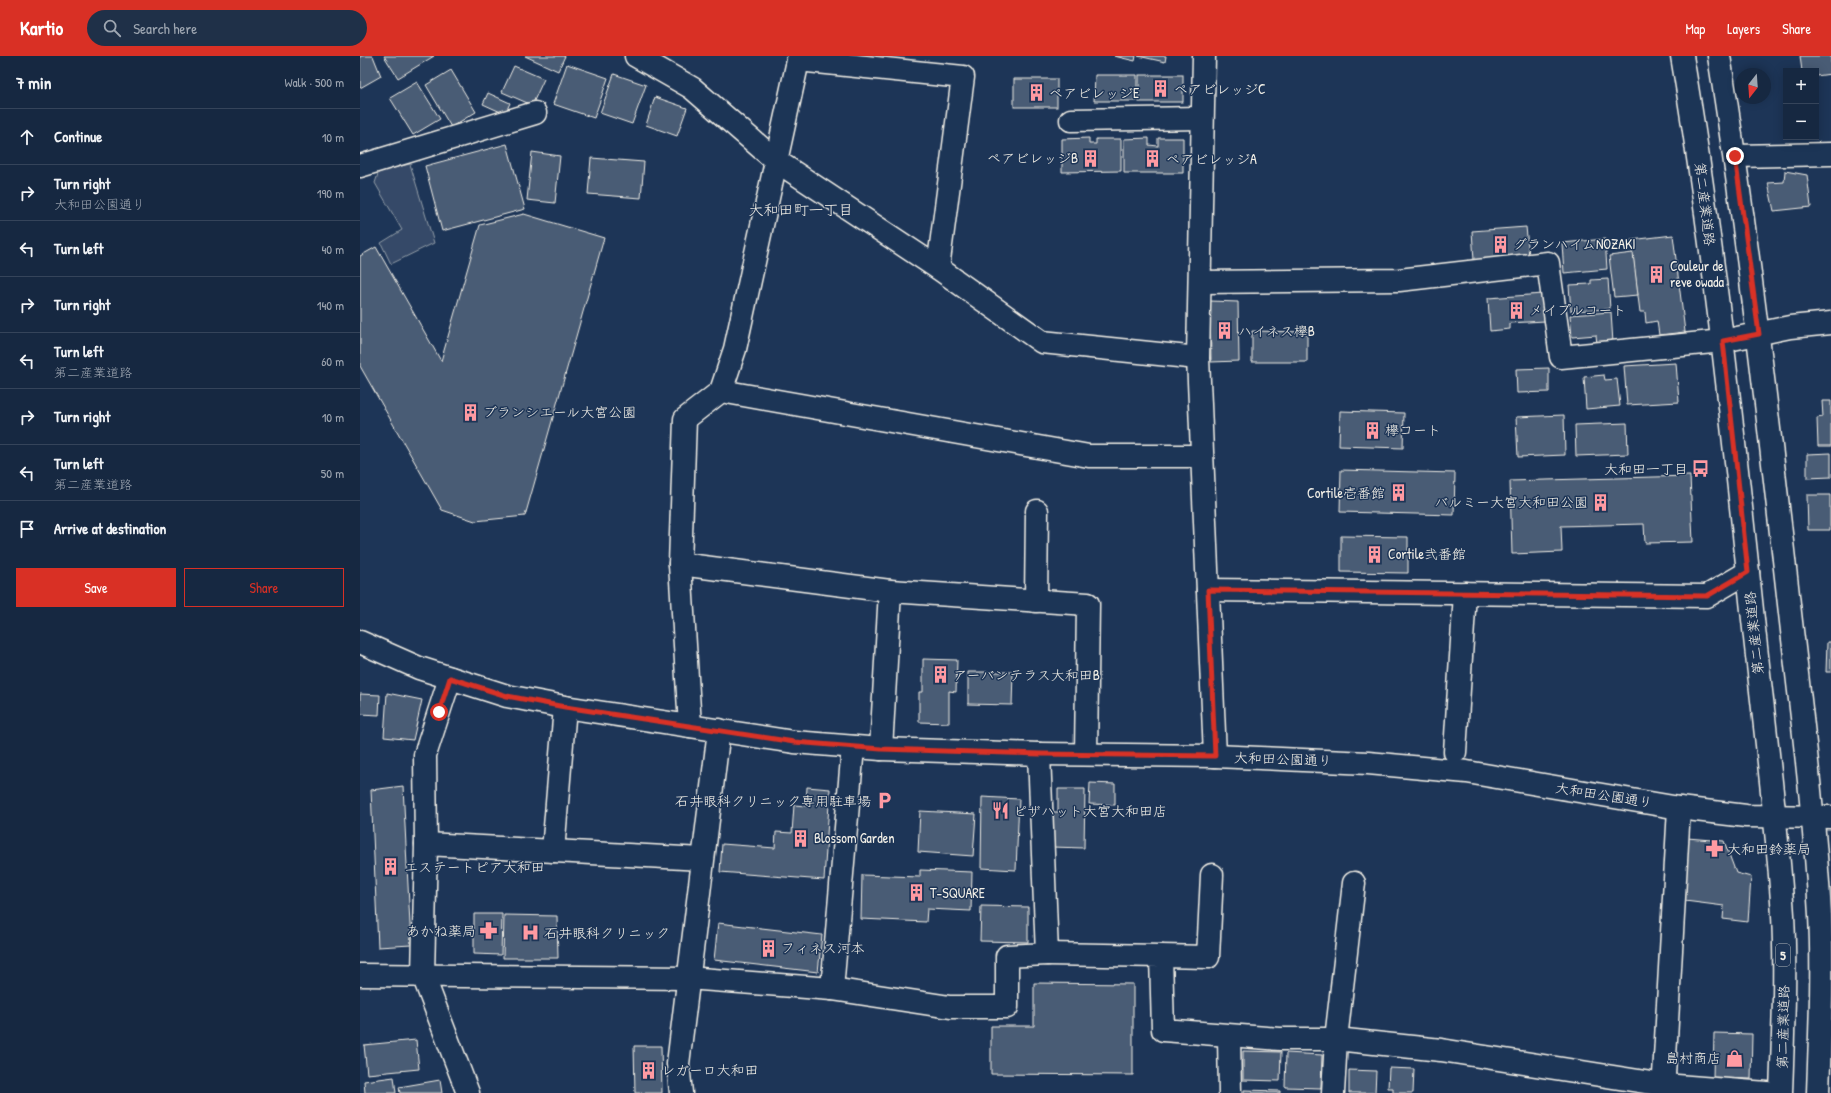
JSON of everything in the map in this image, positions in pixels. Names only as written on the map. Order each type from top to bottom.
[{"type":"street","points":[[636,56],[692,88],[776,160],[938,268],[1042,342],[1198,358]]},
{"type":"street","points":[[1204,56],[1198,358],[1215,756]]},
{"type":"street","name":"第二産業道路","points":[[1682,56],[1700,158],[1723,341],[1774,818],[1783,916],[1784,1010],[1781,1093]]},
{"type":"street","points":[[1719,56],[1735,156],[1759,334],[1821,817],[1821,1009],[1818,1093]]},
{"type":"street","points":[[690,726],[680,564],[685,419],[722,391],[735,350],[798,58],[963,77],[938,268]]},
{"type":"street","points":[[360,166],[535,113]]},
{"type":"street","points":[[1071,120],[1202,118]]},
{"type":"street","points":[[1735,156],[1831,154]]},
{"type":"street","points":[[1200,282],[1399,280],[1548,262],[1561,357],[1723,341],[1790,327],[1831,323]]},
{"type":"street","points":[[722,391],[1089,456],[1201,456]]},
{"type":"street","points":[[1036,601],[1037,511]]},
{"type":"street","points":[[680,564],[890,591],[1088,604],[1086,754]]},
{"type":"street","points":[[1208,590],[1707,596],[1748,572]]},
{"type":"street","points":[[881,749],[890,591]]},
{"type":"street","points":[[1455,752],[1465,593]]},
{"type":"street","name":"大和田公園通り","points":[[360,642],[419,668],[507,696],[565,707],[794,742],[881,749],[1040,754],[1215,756],[1368,763],[1467,772],[1679,808],[1746,816],[1774,818],[1821,817]]},
{"type":"street","points":[[450,678],[425,755],[426,844],[423,976],[468,1093]]},
{"type":"street","points":[[553,851],[565,707]]},
{"type":"street","points":[[681,1093],[678,1064],[687,978],[719,730]]},
{"type":"street","points":[[832,990],[853,747]]},
{"type":"street","points":[[1040,754],[1048,954]]},
{"type":"street","points":[[1663,1089],[1679,808]]},
{"type":"street","points":[[426,844],[702,859]]},
{"type":"street","points":[[360,975],[687,978],[832,990],[950,1008],[1006,1007],[1007,956],[1048,954],[1208,958],[1212,875]]},
{"type":"street","points":[[1333,1093],[1336,1039],[1354,883]]},
{"type":"street","points":[[1161,956],[1163,1030],[1280,1039],[1336,1039],[1441,1050],[1663,1089],[1768,1093]]},
{"type":"street","points":[[1229,1036],[1230,1093]]},
{"type":"shaded area","points":[[410,164],[434,243],[391,264],[381,243],[402,230],[375,183],[379,171]]},
{"type":"building","points":[[360,56],[373,56],[381,76],[360,88]]},
{"type":"building","points":[[384,56],[434,56],[398,78]]},
{"type":"building","points":[[525,56],[565,56],[558,71]]},
{"type":"building","points":[[1114,56],[1136,56],[1135,61]]},
{"type":"building","points":[[1138,56],[1166,56],[1165,62]]},
{"type":"building","points":[[1800,56],[1831,56],[1831,74],[1819,76],[1819,68],[1802,68]]},
{"type":"building","points":[[567,64],[608,78],[594,118],[553,104]]},
{"type":"building","points":[[514,66],[544,79],[532,105],[502,92]]},
{"type":"building","points":[[451,70],[476,112],[451,127],[426,85]]},
{"type":"building","points":[[614,74],[646,85],[632,124],[600,113]]},
{"type":"building","points":[[1095,75],[1137,75],[1137,101],[1094,101]]},
{"type":"building","name":"ペアビレッジC","points":[[1139,75],[1183,75],[1183,102],[1139,102]]},
{"type":"building","name":"ペアビレッジE","points":[[1014,79],[1057,79],[1057,107],[1014,107]]},
{"type":"building","points":[[417,82],[440,119],[413,135],[390,98]]},
{"type":"building","points":[[488,93],[510,103],[505,114],[483,104]]},
{"type":"building","points":[[655,97],[687,108],[677,136],[646,125]]},
{"type":"building","name":"ペアビレッジB","points":[[1089,138],[1089,144],[1096,144],[1096,139],[1121,139],[1121,171],[1062,172],[1062,139]]},
{"type":"building","name":"ペアビレッジA","points":[[1149,138],[1149,145],[1158,146],[1158,138],[1183,138],[1183,173],[1124,173],[1124,139]]},
{"type":"building","points":[[507,144],[525,209],[442,231],[425,166]]},
{"type":"building","points":[[532,152],[560,156],[555,203],[527,200]]},
{"type":"building","points":[[591,158],[644,162],[641,198],[588,194]]},
{"type":"building","points":[[1785,171],[1807,175],[1811,207],[1774,211],[1768,183],[1784,182]]},
{"type":"building","name":"ブランシエール大宮公園","points":[[524,214],[604,238],[525,516],[475,521],[442,510],[360,366],[360,256],[376,247],[441,361],[480,225]]},
{"type":"building","name":"グランハイムNOZAKI","points":[[1526,227],[1529,256],[1474,260],[1472,231]]},
{"type":"building","name":"Couleur de reve owada","points":[[1673,235],[1685,332],[1659,335],[1657,321],[1646,323],[1645,312],[1640,312],[1631,240]]},
{"type":"building","points":[[1605,239],[1607,269],[1564,273],[1562,243]]},
{"type":"building","points":[[1633,253],[1638,295],[1614,297],[1609,256]]},
{"type":"building","points":[[1608,279],[1610,309],[1571,311],[1569,285],[1591,284],[1591,280]]},
{"type":"building","name":"メイプルコート","points":[[1543,294],[1545,321],[1510,323],[1510,329],[1490,331],[1488,298]]},
{"type":"building","name":"ハイネス欅B","points":[[1210,301],[1238,302],[1239,361],[1211,362]]},
{"type":"building","points":[[1611,312],[1613,343],[1597,344],[1596,335],[1572,337],[1570,315]]},
{"type":"building","points":[[1252,331],[1307,332],[1307,362],[1252,362]]},
{"type":"building","points":[[1676,363],[1679,402],[1627,405],[1624,366]]},
{"type":"building","points":[[1549,368],[1549,392],[1517,393],[1516,369]]},
{"type":"building","points":[[1604,375],[1605,380],[1617,379],[1620,406],[1586,409],[1584,377]]},
{"type":"building","points":[[1822,401],[1831,401],[1831,446],[1818,446],[1817,418],[1823,417]]},
{"type":"building","name":"欅コート","points":[[1340,411],[1404,413],[1403,448],[1339,446]]},
{"type":"building","points":[[1564,415],[1565,455],[1518,457],[1516,417]]},
{"type":"building","points":[[1627,423],[1628,454],[1576,456],[1575,425]]},
{"type":"building","points":[[1831,453],[1831,477],[1807,478],[1807,454]]},
{"type":"building","name":"Cortile壱番館","points":[[1341,470],[1455,473],[1454,515],[1340,512]]},
{"type":"building","name":"バルミー大宮大和田公園","points":[[1690,476],[1693,542],[1645,543],[1644,524],[1561,526],[1562,552],[1512,554],[1510,481]]},
{"type":"building","points":[[1807,495],[1830,495],[1830,530],[1808,530]]},
{"type":"building","name":"Cortile弐番館","points":[[1341,536],[1408,537],[1408,573],[1341,572]]},
{"type":"building","points":[[1827,642],[1831,642],[1831,672],[1826,672]]},
{"type":"building","name":"アーバンテラス大和田B","points":[[923,659],[957,660],[956,692],[949,691],[949,723],[919,722],[919,692],[923,692]]},
{"type":"building","points":[[968,672],[1013,672],[1012,705],[968,704]]},
{"type":"building","points":[[387,693],[422,700],[413,740],[384,737]]},
{"type":"building","points":[[360,694],[380,695],[379,715],[360,714]]},
{"type":"building","points":[[1090,783],[1115,784],[1115,805],[1089,804]]},
{"type":"building","name":"エステートピア大和田","points":[[403,786],[411,945],[378,947],[371,790]]},
{"type":"building","name":"Blossom Garden","points":[[807,787],[830,789],[824,880],[720,872],[722,844],[775,848],[776,832],[792,833],[794,805],[806,806]]},
{"type":"building","points":[[1058,789],[1085,789],[1084,848],[1052,847],[1053,812],[1058,812]]},
{"type":"building","points":[[982,797],[1019,799],[1016,870],[981,868]]},
{"type":"building","points":[[920,811],[976,814],[973,856],[918,852]]},
{"type":"building","points":[[1687,838],[1724,841],[1736,873],[1751,877],[1748,922],[1723,919],[1724,906],[1685,901]]},
{"type":"building","name":"T-SQUARE","points":[[920,870],[972,872],[971,911],[927,909],[926,922],[861,919],[862,875],[920,877]]},
{"type":"building","points":[[981,906],[1028,907],[1028,942],[980,941]]},
{"type":"building","points":[[474,914],[502,914],[501,955],[474,954]]},
{"type":"building","points":[[504,915],[557,916],[558,958],[503,958]]},
{"type":"building","name":"フィネス河本","points":[[718,923],[822,935],[818,972],[714,960]]},
{"type":"building","points":[[1034,983],[1133,984],[1133,1075],[991,1074],[991,1026],[1034,1026]]},
{"type":"building","points":[[1714,1033],[1752,1034],[1751,1079],[1713,1078]]},
{"type":"building","points":[[416,1040],[419,1069],[367,1074],[364,1045]]},
{"type":"building","name":"レガーロ大和田","points":[[634,1046],[661,1046],[662,1093],[635,1093]]},
{"type":"building","points":[[1243,1051],[1281,1052],[1280,1081],[1243,1080]]},
{"type":"building","points":[[1286,1053],[1322,1055],[1321,1088],[1285,1087]]},
{"type":"building","points":[[1389,1068],[1414,1069],[1413,1093],[1393,1093],[1393,1088],[1388,1088]]},
{"type":"building","points":[[1349,1070],[1376,1071],[1375,1093],[1349,1093]]},
{"type":"building","points":[[394,1077],[396,1093],[365,1093],[364,1081]]},
{"type":"building","points":[[440,1080],[442,1093],[400,1093],[399,1087]]},
{"type":"building","points":[[1244,1090],[1280,1091],[1280,1093],[1244,1093]]},
{"type":"place","name":"ペアビレッジC","points":[[1161,89]]},
{"type":"place","name":"ペアビレッジE","points":[[1036,93]]},
{"type":"place","name":"ペアビレッジB","points":[[1091,158]]},
{"type":"place","name":"ペアビレッジA","points":[[1153,159]]},
{"type":"place","name":"グランハイムNOZAKI","points":[[1500,244]]},
{"type":"place","name":"Couleur de reve owada","points":[[1657,274]]},
{"type":"place","name":"メイプルコート","points":[[1516,310]]},
{"type":"place","name":"ハイネス欅B","points":[[1225,331]]},
{"type":"place","name":"ブランシエール大宮公園","points":[[470,412]]},
{"type":"place","name":"欅コート","points":[[1372,430]]},
{"type":"place","name":"大和田一丁目","points":[[1701,469]]},
{"type":"place","name":"Cortile壱番館","points":[[1398,493]]},
{"type":"place","name":"バルミー大宮大和田公園","points":[[1601,502]]},
{"type":"place","name":"Cortile弐番館","points":[[1375,554]]},
{"type":"place","name":"アーバンテラス大和田B","points":[[940,675]]},
{"type":"place","name":"石井眼科クリニック専用駐車場","points":[[884,801]]},
{"type":"place","name":"ピザハット大宮大和田店","points":[[1000,811]]},
{"type":"place","name":"Blossom Garden","points":[[801,838]]},
{"type":"place","name":"大和田鈴薬局","points":[[1714,849]]},
{"type":"place","name":"エステートピア大和田","points":[[391,867]]},
{"type":"place","name":"T-SQUARE","points":[[917,893]]},
{"type":"place","name":"あかね薬局","points":[[489,931]]},
{"type":"place","name":"石井眼科クリニック","points":[[531,933]]},
{"type":"place","name":"フィネス河本","points":[[768,948]]},
{"type":"place","name":"島村商店","points":[[1734,1058]]},
{"type":"place","name":"レガーロ大和田","points":[[648,1070]]},
{"type":"district","name":"大和田町一丁目","points":[[801,210]]},
{"type":"route","points":[[439,712],[450,678],[507,696],[565,707],[794,742],[881,749],[1040,754],[1215,756],[1208,590],[1707,596],[1748,572],[1723,341],[1759,334],[1735,156]]}]
